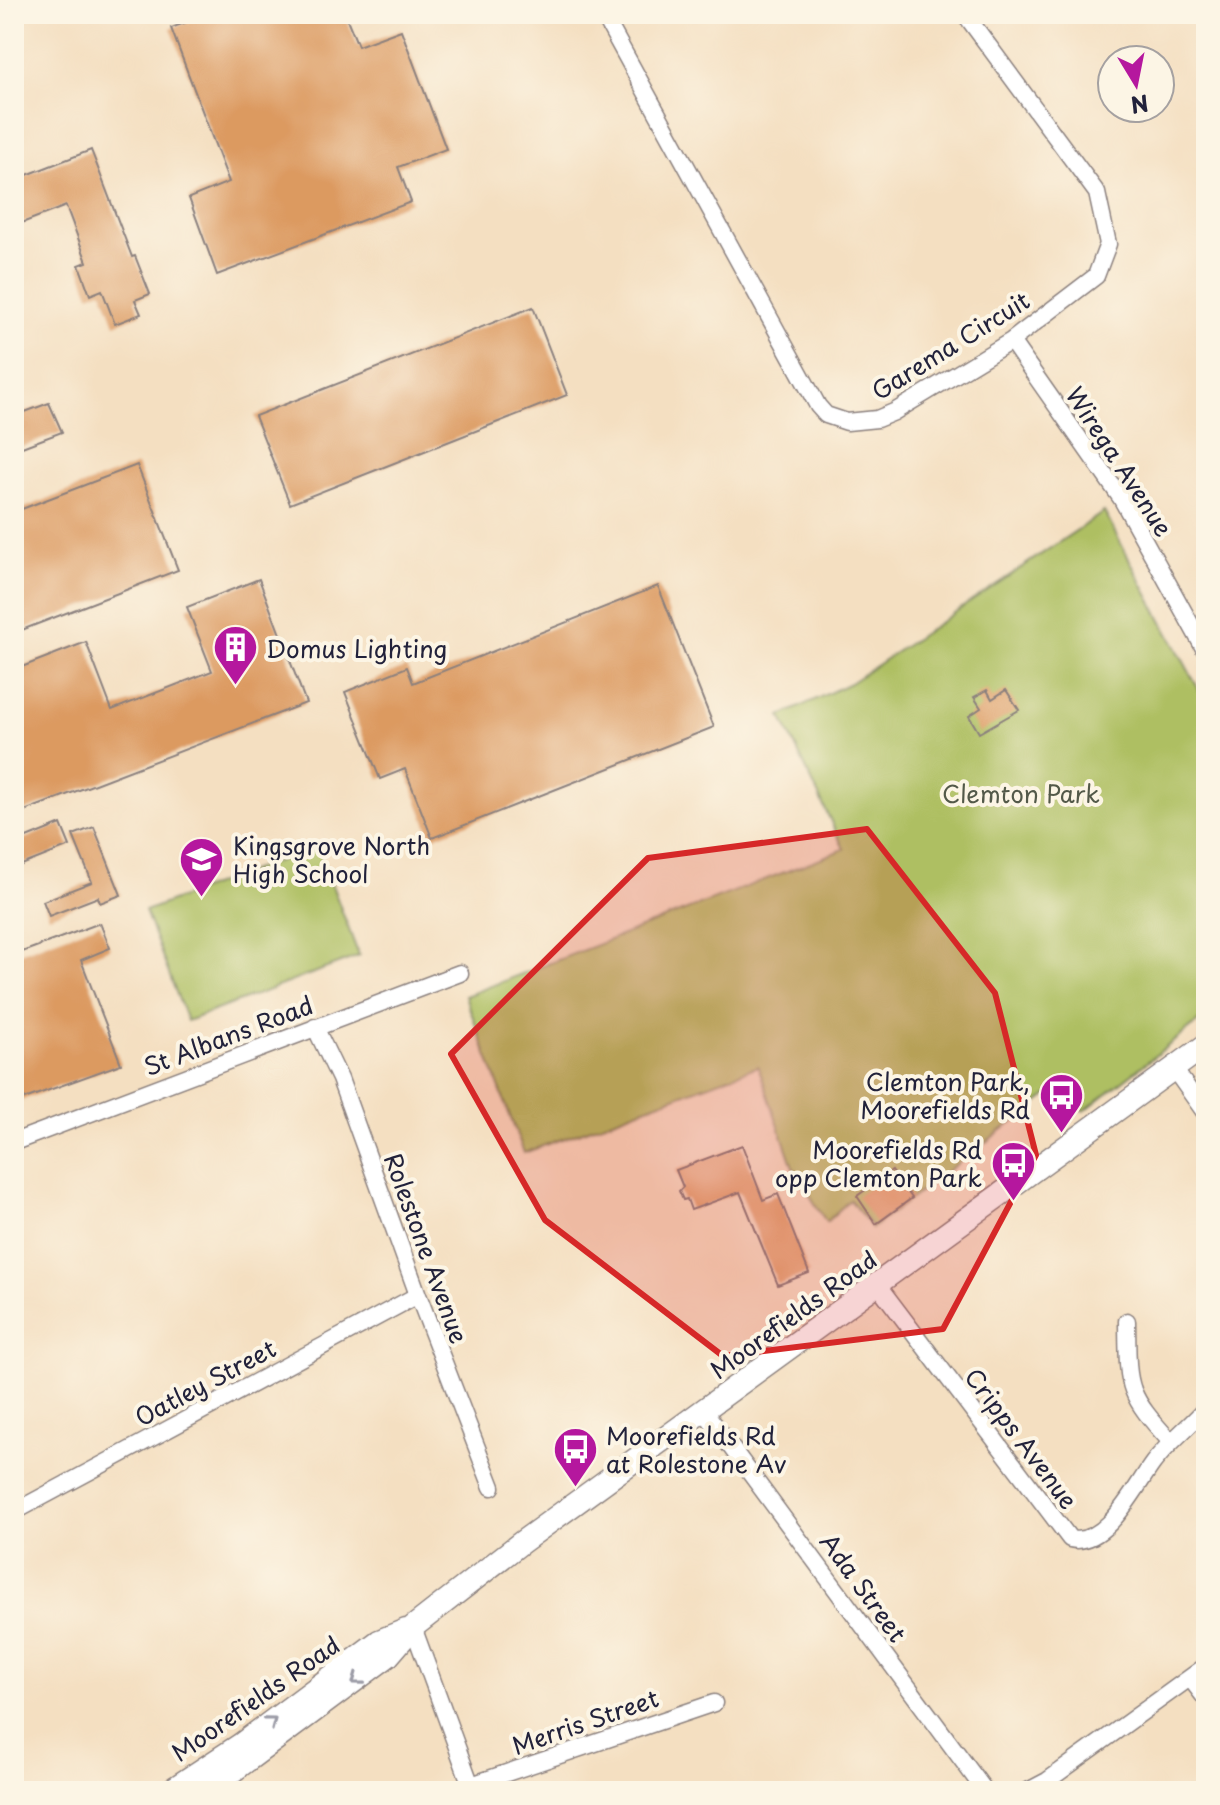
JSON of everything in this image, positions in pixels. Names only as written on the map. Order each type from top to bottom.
[{"type":"main road","name":"Moorefields Road","points":[[170,1791],[215,1783],[379,1641],[413,1627],[522,1542],[705,1412],[1206,1045]]},
{"type":"street","name":"Garema Circuit","points":[[603,14],[810,392],[826,415],[847,422],[877,419],[1011,341],[1096,276],[1108,244],[1097,193],[965,14]]},
{"type":"street","name":"Wirega Avenue","points":[[1011,341],[1121,498],[1206,652]]},
{"type":"street","name":"St Albans Road","points":[[14,1142],[460,973]]},
{"type":"street","name":"Rolestone Avenue","points":[[315,1027],[340,1079],[492,1487]]},
{"type":"street","points":[[1174,1069],[1206,1114]]},
{"type":"street","name":"Cripps Avenue","points":[[877,1284],[1070,1539],[1085,1540],[1105,1527],[1171,1442],[1206,1408]]},
{"type":"street","name":"Oatley Street","points":[[14,1512],[418,1295]]},
{"type":"street","points":[[1127,1321],[1127,1370],[1133,1395],[1171,1442]]},
{"type":"street","name":"Ada Street","points":[[705,1412],[985,1791]]},
{"type":"street","points":[[413,1627],[472,1788]]},
{"type":"street","points":[[1028,1791],[1047,1781],[1206,1666]]},
{"type":"street","points":[[1190,1678],[1206,1699]]},
{"type":"street","name":"Merris Street","points":[[472,1788],[714,1703]]},
{"type":"highlighted area","points":[[867,829],[995,993],[1036,1155],[943,1329],[723,1356],[545,1220],[451,1054],[648,858]]},
{"type":"green space","name":"Clemton Park","points":[[1104,512],[1206,703],[1206,1016],[1084,1111],[1063,1084],[872,1228],[850,1200],[826,1222],[793,1167],[758,1066],[524,1153],[465,996],[844,849],[781,716],[850,683]]},
{"type":"green space","points":[[317,846],[359,956],[187,1021],[145,911]]},
{"type":"building","points":[[208,14],[345,14],[358,46],[401,30],[446,149],[398,167],[411,202],[217,275],[189,198],[229,182],[171,28]]},
{"type":"building","points":[[91,150],[132,257],[135,256],[150,294],[135,300],[141,314],[115,324],[102,290],[90,295],[79,265],[87,262],[66,206],[14,226],[14,180]]},
{"type":"building","points":[[533,307],[567,395],[290,504],[255,416]]},
{"type":"building","points":[[49,403],[62,432],[14,450],[14,416]]},
{"type":"building","points":[[137,465],[178,570],[14,633],[14,512]]},
{"type":"building","name":"Domus Lighting","points":[[259,579],[306,703],[14,815],[14,670],[86,642],[112,710],[212,671],[187,607]]},
{"type":"building","points":[[658,586],[714,727],[432,838],[405,769],[380,779],[345,692],[407,667],[413,683]]},
{"type":"building","points":[[987,690],[992,699],[1006,690],[1019,710],[979,733],[969,716],[981,708],[974,697]]},
{"type":"building","points":[[61,824],[70,846],[14,868],[14,843]]},
{"type":"building","points":[[94,827],[121,895],[100,903],[98,897],[49,916],[43,901],[92,882],[73,835]]},
{"type":"building","points":[[100,923],[110,948],[81,960],[121,1064],[19,1101],[14,1090],[14,955]]},
{"type":"building","points":[[742,1145],[763,1200],[778,1194],[809,1273],[778,1285],[740,1192],[691,1210],[687,1199],[683,1200],[679,1191],[683,1187],[676,1170]]},
{"type":"building","points":[[892,1171],[912,1198],[876,1224],[857,1196]]},
{"type":"place","name":"Domus Lighting","points":[[235,687]]},
{"type":"place","name":"Kingsgrove North High School","points":[[202,898]]},
{"type":"place","name":"Clemton Park, Moorefields Rd","points":[[1061,1134]]},
{"type":"place","name":"Moorefields Rd opp Clemton Park","points":[[1013,1202]]},
{"type":"place","name":"Moorefields Rd at Rolestone Av","points":[[575,1488]]}]
